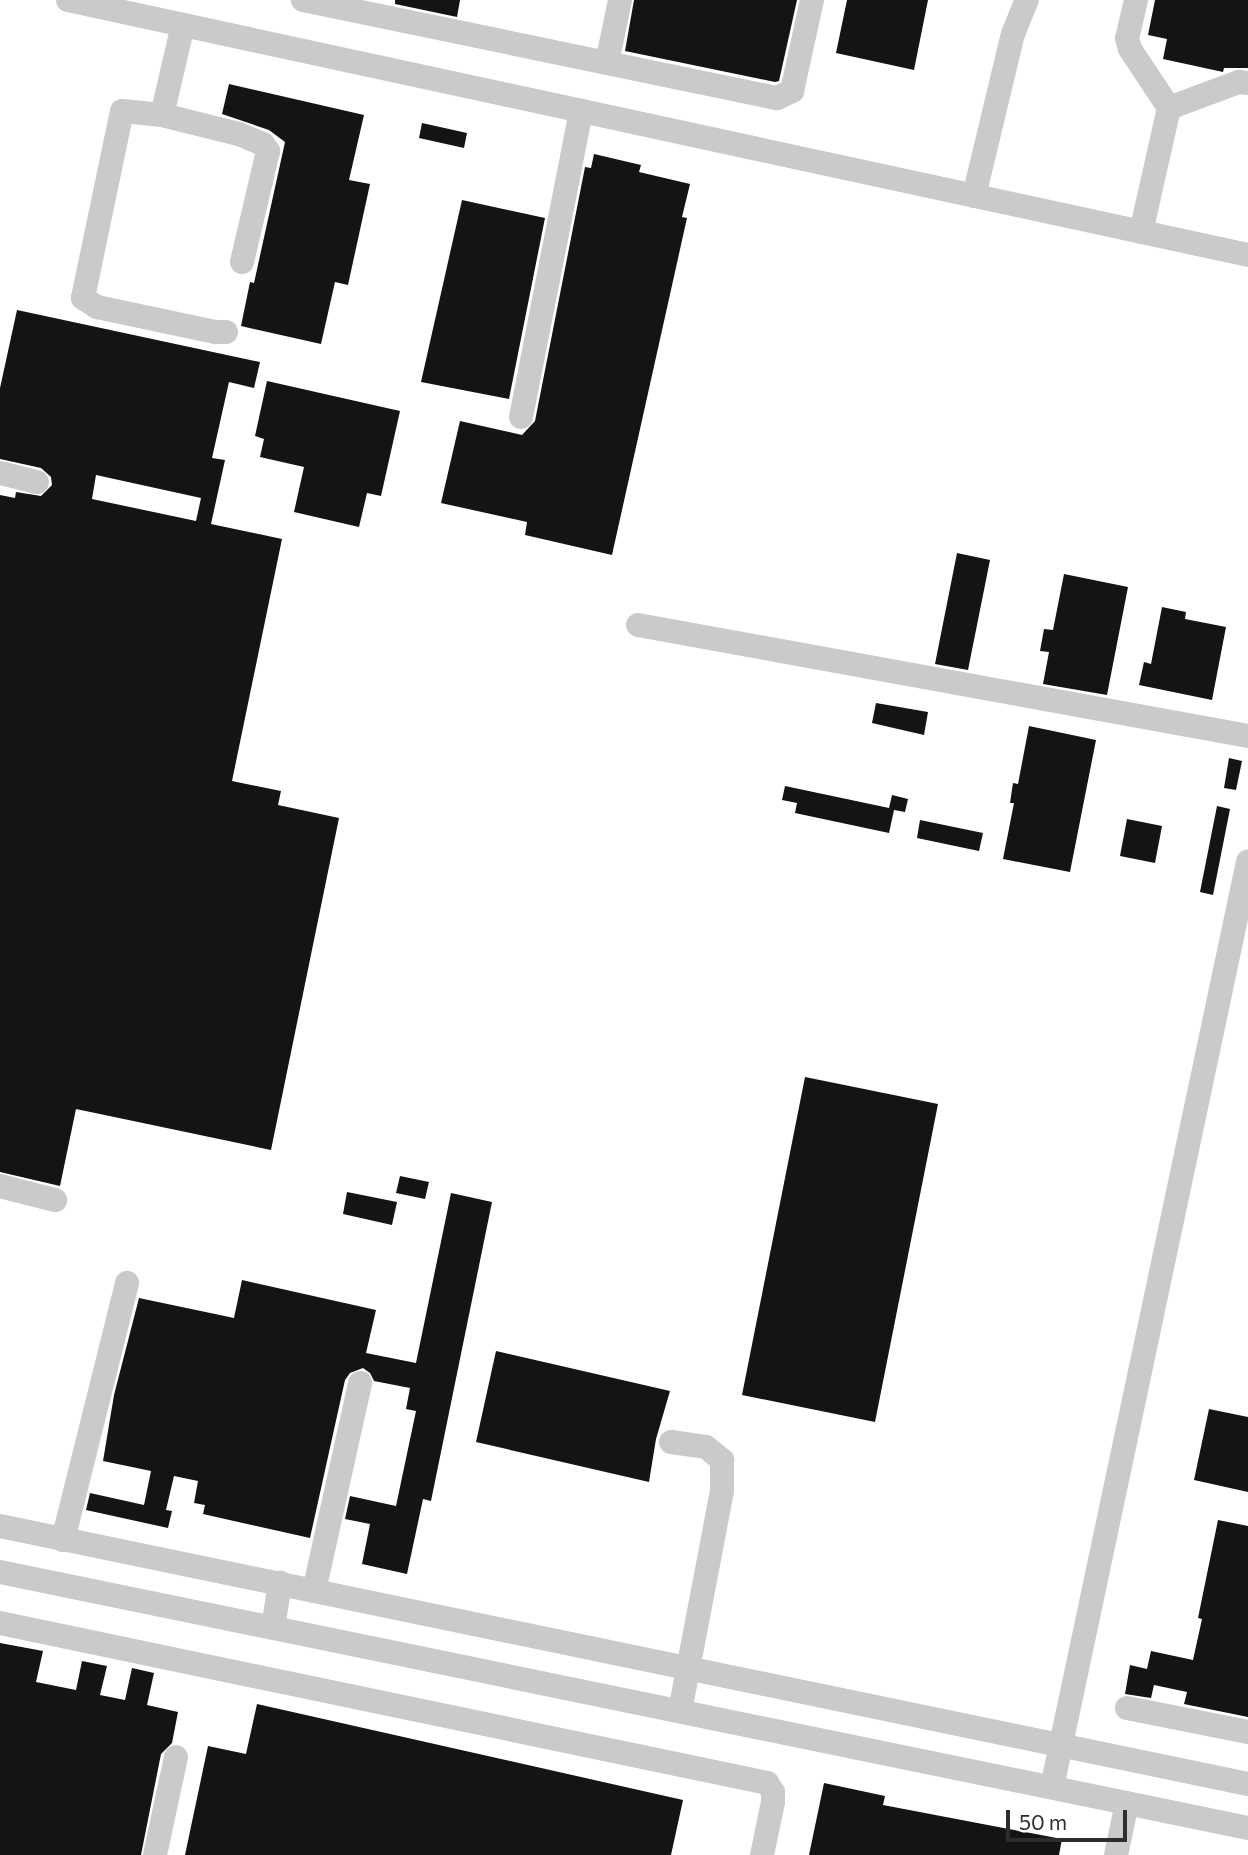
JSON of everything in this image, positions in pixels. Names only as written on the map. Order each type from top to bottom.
[{"type":"street","points":[[68,0],[1248,255]]},
{"type":"street","points":[[303,0],[777,98],[789,95],[792,91],[812,0]]},
{"type":"street","points":[[607,63],[620,0]]},
{"type":"street","points":[[974,196],[1013,34],[1027,0]]},
{"type":"street","points":[[1136,0],[1127,38],[1130,49],[1169,108],[1141,232]]},
{"type":"street","points":[[162,115],[183,25]]},
{"type":"street","points":[[1169,108],[1239,82],[1248,83]]},
{"type":"street","points":[[226,332],[97,307],[83,298],[122,111],[162,115],[239,134],[263,144],[268,151],[242,262]]},
{"type":"street","points":[[521,417],[581,111]]},
{"type":"street","points":[[0,473],[37,482]]},
{"type":"street","points":[[638,625],[1248,736]]},
{"type":"street","points":[[1052,1787],[1248,862]]},
{"type":"street","points":[[0,1186],[55,1200]]},
{"type":"street","points":[[63,1540],[127,1283]]},
{"type":"street","points":[[314,1591],[359,1383]]},
{"type":"street","points":[[671,1442],[706,1447],[722,1460],[722,1491],[680,1711]]},
{"type":"street","points":[[0,1526],[1248,1784]]},
{"type":"street","points":[[0,1572],[1248,1828]]},
{"type":"street","points":[[273,1628],[280,1583]]},
{"type":"street","points":[[0,1623],[767,1783],[773,1792],[773,1802],[762,1855]]},
{"type":"street","points":[[1127,1708],[1248,1732]]},
{"type":"street","points":[[155,1855],[176,1757]]},
{"type":"street","points":[[1116,1855],[1127,1803]]},
{"type":"building","points":[[395,0],[460,0],[457,17],[395,4]]},
{"type":"building","points":[[634,0],[797,0],[779,81],[625,51]]},
{"type":"building","points":[[847,0],[928,0],[914,70],[836,53]]},
{"type":"building","points":[[1155,0],[1248,0],[1248,68],[1224,68],[1223,72],[1163,59],[1167,39],[1148,35]]},
{"type":"building","points":[[229,84],[364,115],[349,180],[370,184],[348,285],[335,282],[321,344],[241,326],[250,282],[254,283],[285,142],[269,130],[222,114]]},
{"type":"building","points":[[422,123],[467,133],[464,148],[419,138]]},
{"type":"building","points":[[594,154],[641,165],[639,172],[690,184],[682,217],[687,218],[612,555],[525,535],[527,522],[441,503],[460,421],[522,435],[535,421],[585,167],[591,168]]},
{"type":"building","points":[[462,200],[545,218],[509,399],[421,382]]},
{"type":"building","points":[[17,310],[260,362],[254,388],[229,382],[212,458],[225,460],[211,524],[282,539],[232,781],[281,791],[278,805],[339,818],[271,1150],[76,1109],[60,1186],[0,1172],[0,495],[15,498],[16,492],[41,496],[52,485],[51,477],[41,468],[0,459],[0,388]],"holes":[[[96,475],[201,498],[196,521],[92,499]]]},
{"type":"building","points":[[267,381],[400,411],[381,496],[367,493],[359,527],[294,512],[304,467],[260,457],[264,439],[255,436]]},
{"type":"building","points":[[957,553],[990,560],[968,670],[935,664]]},
{"type":"building","points":[[1064,574],[1128,587],[1107,695],[1043,684],[1049,652],[1040,651],[1044,629],[1053,630]]},
{"type":"building","points":[[1162,607],[1186,612],[1185,619],[1226,627],[1212,700],[1139,685],[1144,662],[1151,664]]},
{"type":"building","points":[[876,703],[928,712],[924,735],[872,723]]},
{"type":"building","points":[[1029,726],[1096,740],[1070,872],[1003,859],[1014,803],[1010,803],[1013,783],[1018,784]]},
{"type":"building","points":[[1229,758],[1242,761],[1236,790],[1224,788]]},
{"type":"building","points":[[785,786],[889,808],[892,795],[908,799],[905,812],[894,810],[889,833],[795,813],[797,803],[782,800]]},
{"type":"building","points":[[1217,806],[1230,809],[1213,895],[1200,892]]},
{"type":"building","points":[[1127,819],[1162,826],[1155,863],[1120,856]]},
{"type":"building","points":[[920,820],[983,833],[979,851],[917,838]]},
{"type":"building","points":[[805,1077],[938,1104],[875,1422],[742,1395]]},
{"type":"building","points":[[400,1176],[429,1182],[425,1199],[396,1193]]},
{"type":"building","points":[[347,1192],[397,1202],[392,1225],[343,1214]]},
{"type":"building","points":[[451,1193],[492,1202],[431,1501],[423,1499],[407,1574],[362,1564],[370,1524],[345,1519],[350,1496],[396,1506],[416,1411],[406,1409],[410,1388],[374,1381],[370,1373],[363,1368],[350,1373],[345,1380],[310,1538],[203,1514],[205,1505],[194,1503],[198,1481],[174,1476],[166,1510],[172,1511],[168,1528],[86,1510],[90,1493],[144,1505],[151,1471],[103,1461],[114,1395],[139,1298],[234,1318],[242,1280],[376,1310],[366,1353],[416,1363]]},
{"type":"building","points":[[496,1351],[670,1391],[656,1439],[649,1482],[476,1442]]},
{"type":"building","points":[[1209,1409],[1248,1417],[1248,1492],[1194,1480]]},
{"type":"building","points":[[1218,1520],[1248,1526],[1248,1717],[1184,1704],[1187,1692],[1154,1685],[1151,1698],[1125,1694],[1130,1665],[1147,1669],[1151,1651],[1193,1660],[1202,1619],[1198,1618]]},
{"type":"building","points":[[0,1643],[43,1651],[36,1682],[76,1690],[82,1661],[107,1666],[100,1695],[125,1700],[132,1668],[154,1673],[147,1705],[178,1712],[172,1743],[161,1754],[141,1855],[0,1855]]},
{"type":"building","points":[[257,1704],[683,1800],[671,1855],[185,1855],[208,1746],[246,1754]]},
{"type":"building","points":[[824,1783],[885,1796],[883,1805],[1062,1839],[1059,1855],[809,1855]]}]
